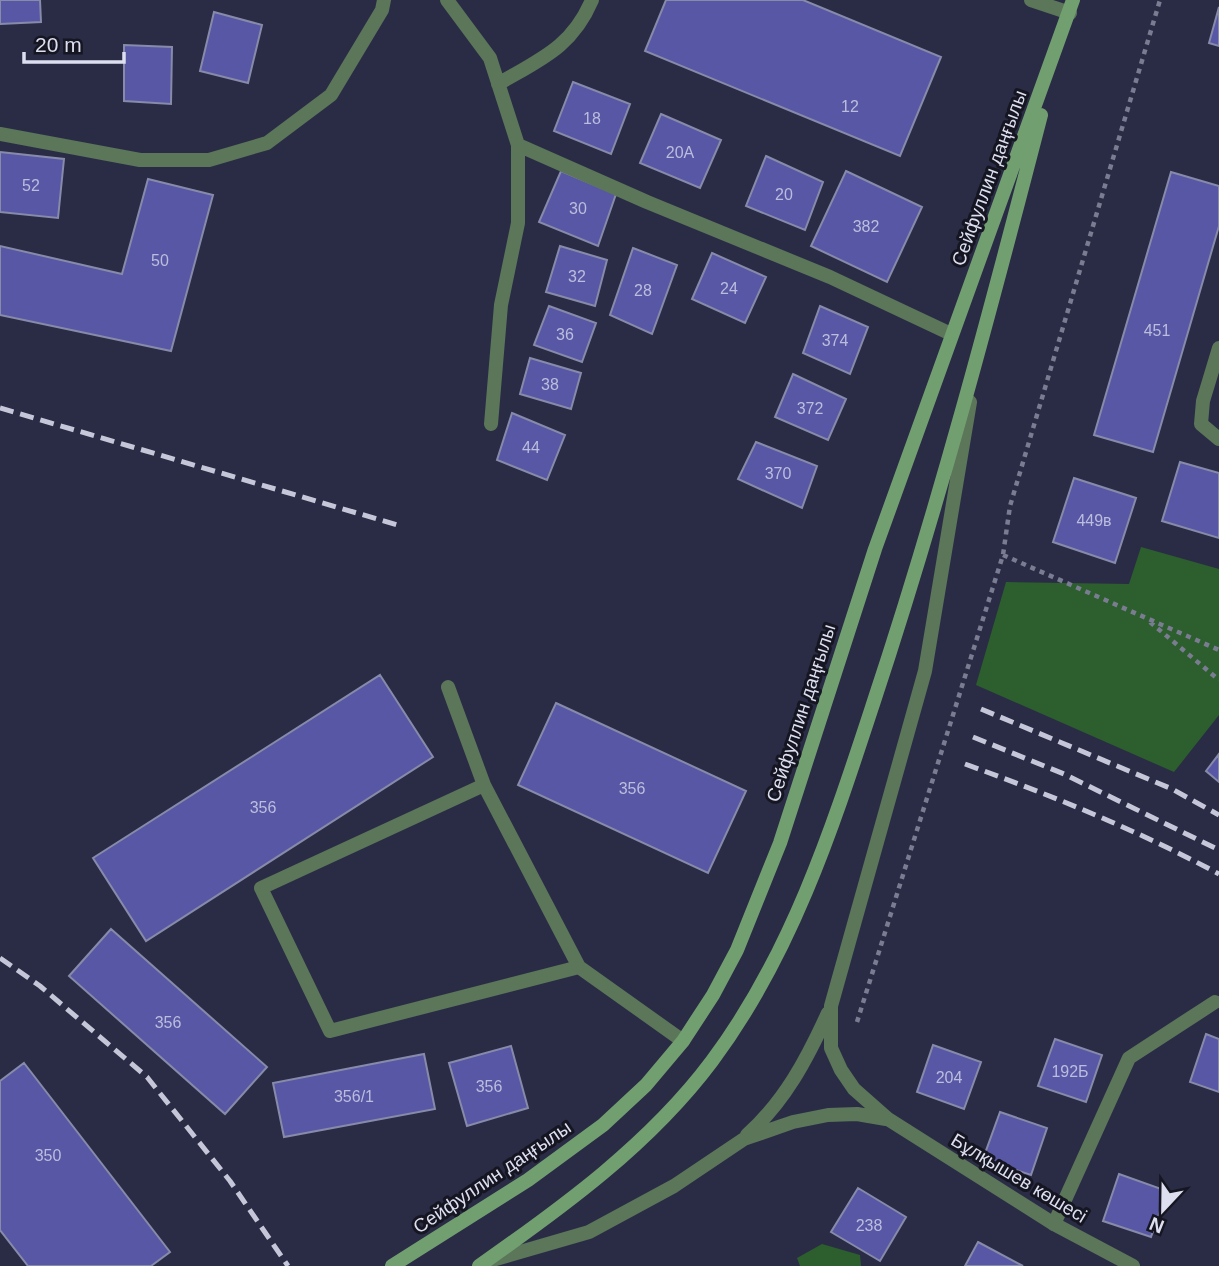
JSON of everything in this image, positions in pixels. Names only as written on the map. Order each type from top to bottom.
[{"type":"main road","name":"Сейфуллин даңғылы","points":[[392,1266],[568,1153],[646,1085],[683,1041],[737,950],[761,893],[875,549],[951,334],[1072,6]]},
{"type":"main road","name":"Сейфуллин даңғылы","points":[[481,1264],[598,1177],[672,1108],[711,1062],[769,967],[795,917],[826,845],[920,564],[975,371],[1061,40]]},
{"type":"street","points":[[447,0],[489,58],[518,145],[518,223],[501,305],[491,424]]},
{"type":"street","points":[[498,84],[553,52],[581,25],[592,0]]},
{"type":"street","points":[[1031,0],[1072,6]]},
{"type":"street","points":[[0,134],[140,160],[209,160],[267,143],[331,95],[383,5]]},
{"type":"street","points":[[518,145],[646,202],[830,277],[951,334]]},
{"type":"street","points":[[1219,348],[1203,401],[1201,424],[1219,439]]},
{"type":"street","points":[[481,1264],[589,1231],[674,1186],[744,1139],[766,1118],[787,1091],[809,1055],[831,1006],[925,671],[975,371]]},
{"type":"street","points":[[448,687],[484,785],[579,967],[683,1041]]},
{"type":"street","points":[[484,785],[261,888],[330,1031],[579,967]]},
{"type":"street","points":[[1054,1224],[1129,1058],[1215,1002]]},
{"type":"street","name":"Бұлқышев көшесі","points":[[831,1006],[831,1048],[841,1070],[854,1089],[888,1119],[1054,1224],[1133,1266]]},
{"type":"street","points":[[744,1139],[793,1122],[828,1115],[857,1114],[888,1119]]},
{"type":"path","points":[[853,1033],[1003,555],[1010,506],[1160,0]]},
{"type":"path","points":[[1003,555],[1219,650]]},
{"type":"path","points":[[1145,618],[1219,680]]},
{"type":"green space","points":[[1141,547],[1219,569],[1219,715],[1174,772],[976,685],[1006,582],[1129,584]]},
{"type":"green space","points":[[822,1244],[860,1255],[861,1266],[800,1266],[797,1258]]},
{"type":"building","points":[[0,0],[40,0],[41,22],[0,24]]},
{"type":"building","points":[[666,0],[803,0],[941,57],[900,156],[645,51]]},
{"type":"building","points":[[1219,7],[1219,46],[1209,43]]},
{"type":"building","points":[[214,12],[262,25],[248,83],[200,71]]},
{"type":"building","points":[[124,45],[172,47],[171,104],[124,101]]},
{"type":"building","points":[[573,82],[630,104],[611,154],[554,131]]},
{"type":"building","points":[[661,114],[721,140],[700,188],[640,163]]},
{"type":"building","points":[[0,152],[64,159],[58,218],[0,212]]},
{"type":"building","points":[[766,156],[823,182],[805,230],[746,206]]},
{"type":"building","points":[[561,171],[616,194],[598,246],[539,222]]},
{"type":"building","points":[[846,171],[922,207],[887,282],[811,246]]},
{"type":"building","points":[[1171,172],[1219,186],[1219,226],[1153,452],[1094,435]]},
{"type":"building","points":[[148,179],[213,195],[171,351],[0,315],[0,246],[122,274]]},
{"type":"building","points":[[560,246],[607,260],[595,306],[546,292]]},
{"type":"building","points":[[633,248],[677,265],[652,334],[610,315]]},
{"type":"building","points":[[712,253],[766,277],[745,323],[692,299]]},
{"type":"building","points":[[549,306],[596,323],[582,362],[534,345]]},
{"type":"building","points":[[820,306],[868,327],[850,374],[803,353]]},
{"type":"building","points":[[530,358],[581,373],[571,409],[520,394]]},
{"type":"building","points":[[793,374],[846,399],[828,440],[775,417]]},
{"type":"building","points":[[512,413],[565,435],[547,480],[497,460]]},
{"type":"building","points":[[756,442],[817,466],[802,508],[738,479]]},
{"type":"building","points":[[1180,462],[1219,473],[1219,538],[1162,521]]},
{"type":"building","points":[[1074,478],[1136,498],[1115,563],[1053,542]]},
{"type":"building","points":[[380,675],[433,757],[146,941],[93,858]]},
{"type":"building","points":[[556,703],[746,791],[708,873],[518,785]]},
{"type":"building","points":[[1219,754],[1219,782],[1206,771]]},
{"type":"building","points":[[111,929],[267,1067],[225,1114],[69,976]]},
{"type":"building","points":[[1206,1034],[1219,1039],[1219,1092],[1190,1082]]},
{"type":"building","points":[[1055,1039],[1102,1055],[1086,1102],[1038,1086]]},
{"type":"building","points":[[933,1045],[981,1062],[964,1109],[917,1092]]},
{"type":"building","points":[[511,1046],[528,1108],[467,1126],[449,1063]]},
{"type":"building","points":[[424,1054],[435,1109],[284,1137],[273,1083]]},
{"type":"building","points":[[24,1063],[170,1252],[151,1266],[28,1266],[0,1230],[0,1081]]},
{"type":"building","points":[[1000,1112],[1047,1128],[1031,1175],[983,1159]]},
{"type":"building","points":[[1119,1174],[1167,1191],[1151,1237],[1103,1221]]},
{"type":"building","points":[[858,1188],[906,1217],[880,1261],[831,1232]]},
{"type":"building","points":[[978,1242],[1023,1266],[965,1266]]},
{"type":"railway","points":[[0,408],[401,526]]},
{"type":"railway","points":[[981,709],[1172,789],[1219,815]]},
{"type":"railway","points":[[973,737],[1064,774],[1219,850]]},
{"type":"railway","points":[[965,764],[1094,814],[1219,874]]},
{"type":"railway","points":[[0,958],[40,986],[147,1077],[230,1181],[288,1266]]}]
